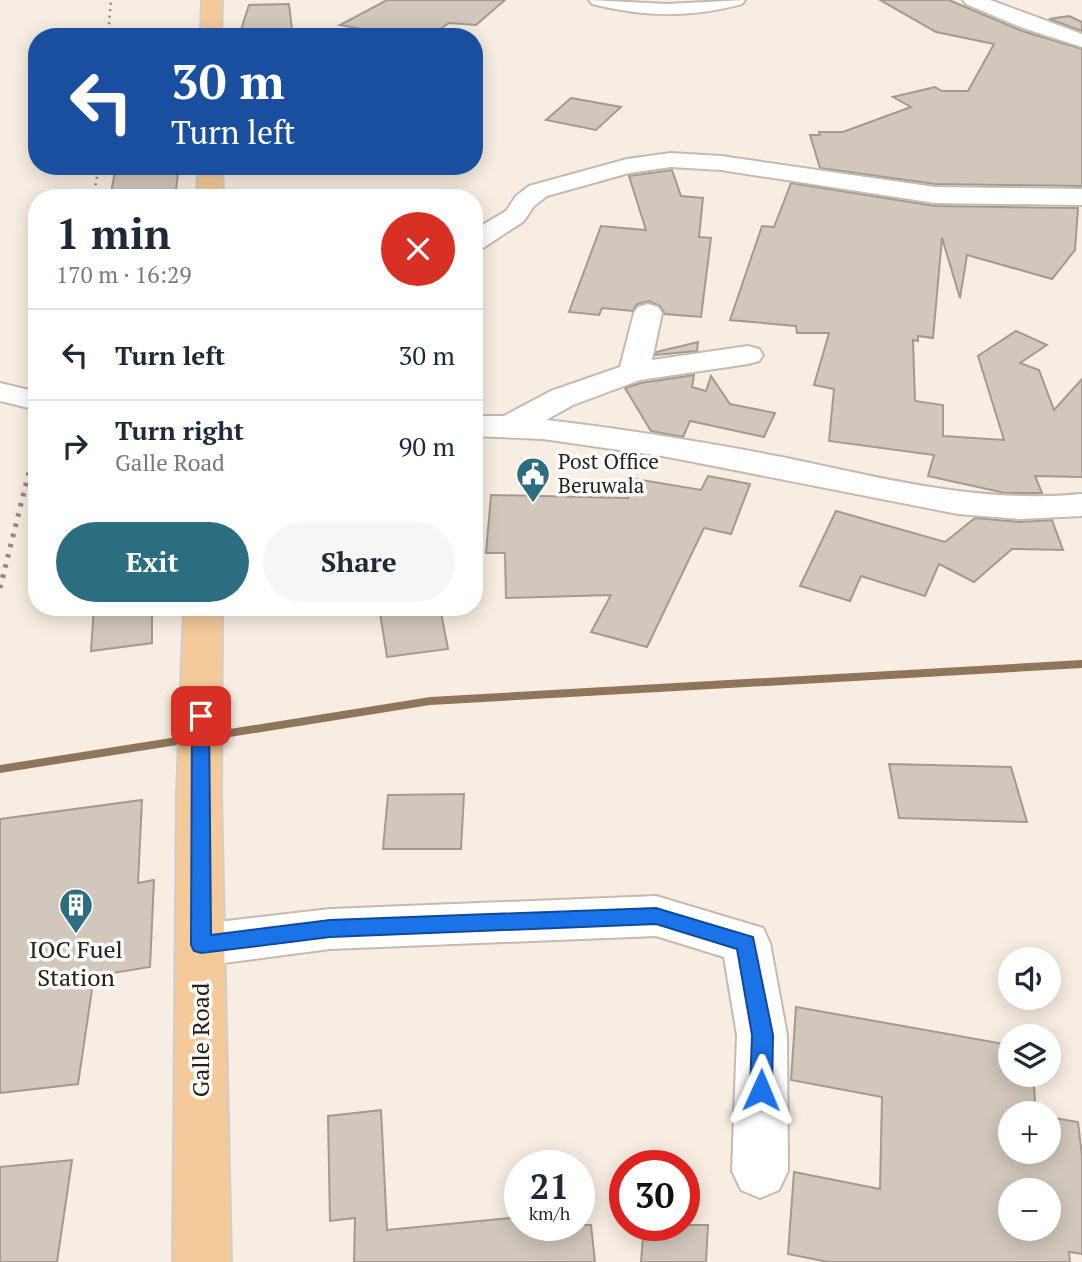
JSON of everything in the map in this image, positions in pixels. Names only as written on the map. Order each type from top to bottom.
[{"type":"highway","points":[[211,28],[212,0]]},
{"type":"highway","name":"Galle Road","points":[[202,1262],[199,795],[203,616]]},
{"type":"street","points":[[599,0],[671,12],[696,10],[735,0]]},
{"type":"street","points":[[973,0],[999,13],[1082,41]]},
{"type":"street","points":[[483,236],[515,216],[525,201],[538,191],[627,166],[671,160],[721,163],[935,195],[1082,197]]},
{"type":"street","points":[[634,372],[648,313]]},
{"type":"street","points":[[514,424],[562,398],[634,372],[748,355]]},
{"type":"street","points":[[0,392],[28,399]]},
{"type":"street","points":[[483,426],[514,424],[771,464],[904,494],[1009,510],[1082,505]]},
{"type":"street","points":[[201,945],[330,929],[656,916],[746,943],[762,1035],[760,1171]]},
{"type":"building","points":[[387,0],[505,0],[476,25],[449,23],[442,28],[356,28],[340,25]]},
{"type":"building","points":[[880,0],[949,0],[1022,31],[1082,49],[1082,186],[935,184],[820,168],[810,135],[820,135],[819,132],[843,132],[911,107],[893,97],[935,87],[942,91],[968,91],[994,44],[936,32]]},
{"type":"building","points":[[289,4],[292,28],[242,28],[249,5]]},
{"type":"building","points":[[1069,16],[1082,22],[1082,31],[1049,19]]},
{"type":"building","points":[[571,98],[621,107],[596,130],[546,120]]},
{"type":"building","points":[[672,170],[681,196],[703,198],[699,237],[711,238],[701,317],[665,314],[660,306],[649,301],[637,304],[633,311],[602,308],[599,315],[569,312],[601,226],[646,230],[629,176]]},
{"type":"building","points":[[114,175],[178,175],[176,189],[112,189]]},
{"type":"building","points":[[791,183],[935,206],[1078,208],[1075,250],[1052,279],[967,255],[960,298],[942,238],[933,338],[918,336],[918,341],[913,340],[915,401],[943,405],[943,436],[1004,440],[978,356],[1016,331],[1047,345],[1020,363],[1039,370],[1054,410],[1082,379],[1082,477],[1035,476],[1042,493],[1005,493],[928,476],[934,455],[829,441],[834,389],[814,385],[829,333],[797,333],[796,326],[730,320],[762,226],[774,227]]},
{"type":"building","points":[[698,342],[697,351],[656,355],[656,352]]},
{"type":"building","points":[[694,375],[692,387],[706,391],[711,376],[730,404],[775,413],[764,437],[690,421],[683,437],[651,431],[625,388]]},
{"type":"building","points":[[708,476],[750,484],[731,534],[704,528],[647,647],[591,632],[611,595],[506,598],[505,553],[486,553],[491,495],[628,498],[636,479],[701,490]]},
{"type":"building","points":[[836,511],[945,542],[975,518],[1020,522],[1052,520],[1063,550],[1012,549],[974,582],[939,564],[925,596],[861,576],[850,601],[800,586]]},
{"type":"building","points":[[93,616],[152,616],[152,643],[91,651]]},
{"type":"building","points":[[380,616],[442,616],[448,649],[387,657]]},
{"type":"building","points":[[889,764],[1011,767],[1027,822],[899,818]]},
{"type":"building","points":[[464,794],[461,849],[383,849],[388,795]]},
{"type":"building","points":[[142,800],[138,883],[154,880],[150,967],[94,976],[78,1084],[0,1093],[0,819]]},
{"type":"building","points":[[796,1007],[998,1043],[998,1087],[1034,1087],[1035,1101],[998,1101],[998,1164],[1061,1164],[1061,1119],[1078,1122],[1082,1156],[1082,1254],[1069,1252],[1070,1262],[828,1262],[788,1254],[794,1172],[880,1189],[882,1097],[791,1080]]},
{"type":"building","points":[[381,1110],[387,1230],[504,1219],[504,1241],[593,1241],[595,1262],[354,1262],[355,1218],[330,1221],[328,1116]]},
{"type":"building","points":[[72,1160],[57,1262],[0,1262],[0,1167]]},
{"type":"building","points":[[700,1225],[708,1225],[706,1262],[641,1262],[643,1241],[700,1241]]},
{"type":"waterway","points":[[211,736],[430,701],[1082,664]]},
{"type":"waterway","points":[[0,769],[190,739]]},
{"type":"railway","points":[[109,28],[111,0]]},
{"type":"railway","points":[[95,189],[97,175]]},
{"type":"railway","points":[[0,588],[28,476]]},
{"type":"place","name":"Post Office Beruwala","points":[[533,504]]},
{"type":"place","name":"IOC Fuel Station","points":[[76,935]]},
{"type":"route","points":[[201,716],[201,945],[330,929],[656,916],[746,943],[762,1035],[761,1090]]}]
